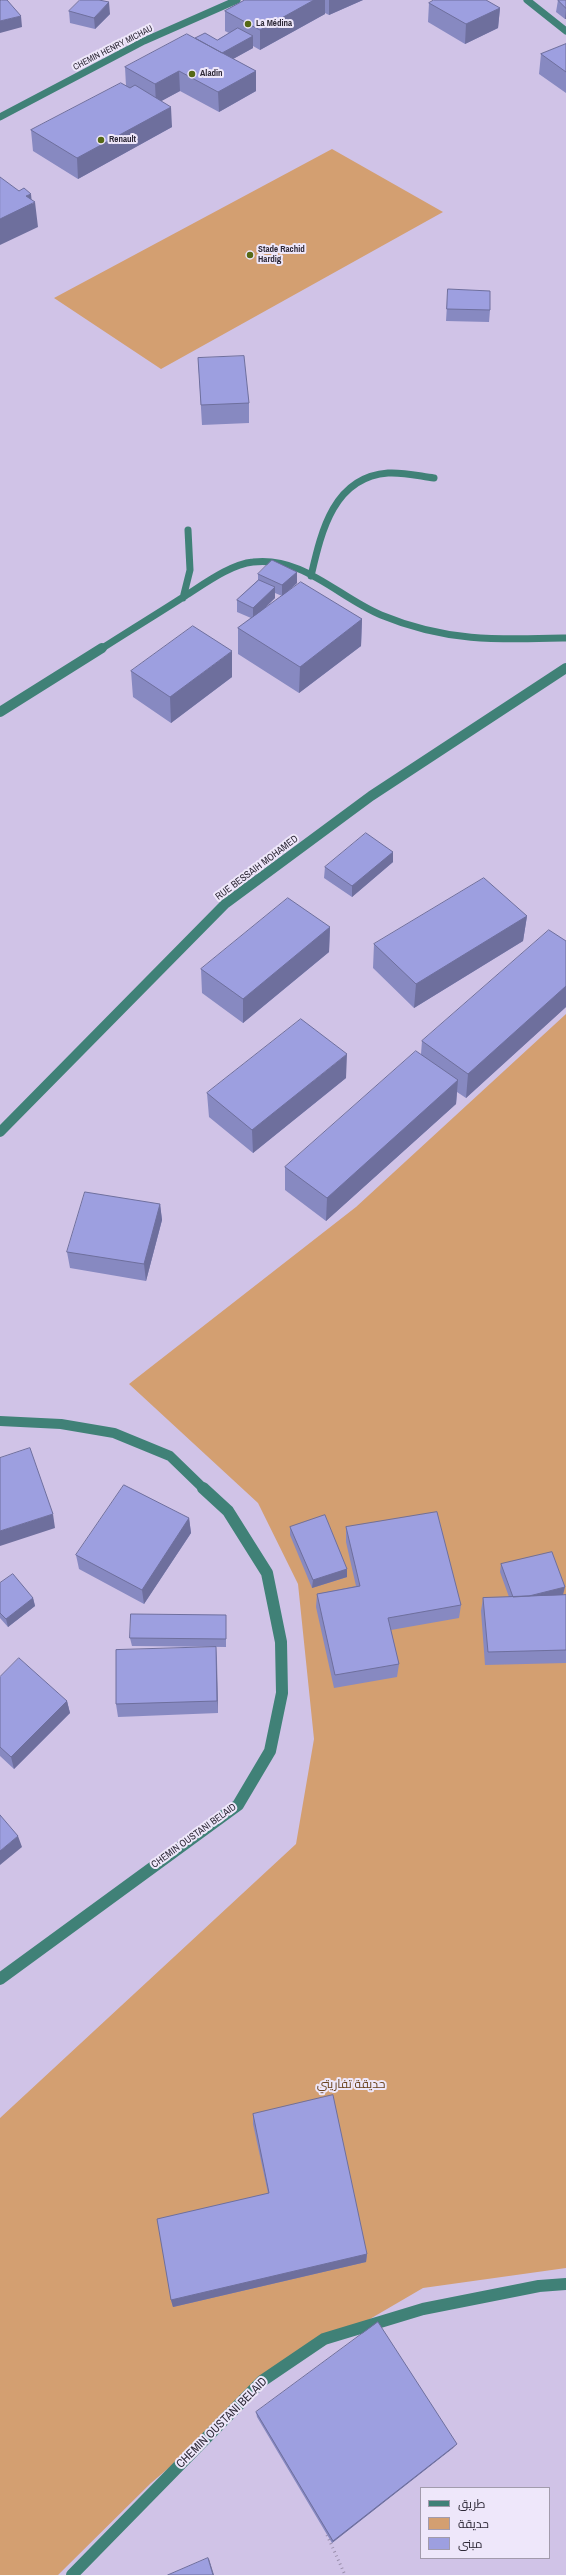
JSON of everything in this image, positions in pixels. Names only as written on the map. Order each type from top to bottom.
[{"type":"street","name":"CHEMIN HENRY MICHAU","points":[[0,117],[144,41],[238,0]]},
{"type":"street","points":[[527,0],[566,31]]},
{"type":"street","points":[[311,576],[326,516],[346,489],[383,474],[434,478]]},
{"type":"street","points":[[183,598],[190,570],[188,530]]},
{"type":"street","points":[[0,712],[219,575],[251,562],[278,560],[295,566],[381,616],[447,636],[497,640],[566,638]]},
{"type":"street","name":"RUE BESSAIH MOHAMED","points":[[0,1132],[226,904],[371,796],[566,668]]},
{"type":"street","name":"CHEMIN OUSTANI BELAID","points":[[0,1421],[6,1420],[61,1424],[114,1433],[170,1456],[228,1511],[267,1573],[281,1642],[282,1693],[270,1751],[238,1805],[0,1979]]},
{"type":"street","name":"CHEMIN OUSTANI BELAID","points":[[72,2575],[262,2381],[324,2339],[423,2309],[539,2286],[566,2284]]},
{"type":"path","points":[[326,2532],[345,2575]]},
{"type":"green space","name":"Stade Rachid Hardig","points":[[332,149],[443,212],[161,369],[54,298]]},
{"type":"green space","name":"حديقة تفاريتي","points":[[566,1014],[566,2268],[423,2288],[286,2368],[151,2483],[58,2575],[0,2575],[0,2118],[296,1844],[314,1739],[298,1584],[258,1503],[129,1384],[356,1207]]},
{"type":"building","points":[[7,0],[21,16],[0,21],[0,1]]},
{"type":"building","points":[[80,0],[99,0],[109,2],[94,18],[69,11]]},
{"type":"building","points":[[245,0],[314,0],[260,30],[225,11]]},
{"type":"building","points":[[434,0],[486,0],[500,8],[466,24],[429,3]]},
{"type":"building","points":[[558,0],[566,0],[566,8]]},
{"type":"building","points":[[238,28],[253,36],[222,53],[195,38],[205,33],[217,40]]},
{"type":"building","points":[[187,34],[256,71],[218,92],[179,71],[155,84],[125,67]]},
{"type":"building","points":[[566,44],[566,72],[541,54]]},
{"type":"building","points":[[121,83],[130,88],[135,85],[171,107],[77,158],[31,130]]},
{"type":"building","points":[[0,177],[19,191],[24,188],[31,194],[26,196],[35,202],[0,219]]},
{"type":"building","points":[[448,289],[490,291],[490,310],[447,309]]},
{"type":"building","points":[[244,356],[249,403],[201,405],[198,358]]},
{"type":"building","points":[[272,560],[297,572],[282,585],[258,574]]},
{"type":"building","points":[[259,580],[275,587],[253,608],[237,600]]},
{"type":"building","points":[[301,582],[362,619],[300,667],[238,628]]},
{"type":"building","points":[[193,626],[232,651],[170,697],[131,671]]},
{"type":"building","points":[[366,833],[393,852],[352,886],[325,867]]},
{"type":"building","points":[[484,878],[527,916],[416,984],[374,944]]},
{"type":"building","points":[[288,898],[330,927],[243,999],[201,969]]},
{"type":"building","points":[[549,930],[566,941],[566,986],[468,1074],[422,1041]]},
{"type":"building","points":[[301,1019],[347,1054],[252,1130],[207,1093]]},
{"type":"building","points":[[416,1051],[458,1080],[327,1198],[285,1167]]},
{"type":"building","points":[[85,1192],[160,1204],[144,1264],[67,1252]]},
{"type":"building","points":[[30,1448],[53,1514],[0,1531],[0,1458]]},
{"type":"building","points":[[124,1485],[189,1518],[142,1590],[76,1555]]},
{"type":"building","points":[[437,1512],[461,1605],[388,1618],[399,1664],[335,1675],[317,1594],[360,1586],[346,1527]]},
{"type":"building","points":[[325,1515],[347,1569],[313,1580],[290,1527]]},
{"type":"building","points":[[552,1552],[565,1587],[529,1596],[513,1597],[501,1564]]},
{"type":"building","points":[[13,1574],[33,1598],[6,1619],[0,1613],[0,1583]]},
{"type":"building","points":[[566,1595],[566,1650],[488,1652],[483,1598]]},
{"type":"building","points":[[131,1614],[226,1615],[226,1639],[130,1638]]},
{"type":"building","points":[[216,1647],[217,1701],[116,1704],[116,1650]]},
{"type":"building","points":[[19,1658],[67,1701],[11,1757],[0,1747],[0,1677]]},
{"type":"building","points":[[0,1815],[18,1836],[0,1851]]},
{"type":"building","points":[[333,2095],[367,2254],[171,2300],[157,2219],[269,2193],[253,2114]]},
{"type":"building","points":[[378,2322],[457,2444],[333,2541],[256,2412]]},
{"type":"building","points":[[208,2558],[213,2575],[168,2575]]},
{"type":"place","name":"La Médina","points":[[248,24]]},
{"type":"place","name":"Aladin","points":[[192,74]]},
{"type":"place","name":"Renault","points":[[101,140]]},
{"type":"place","name":"Stade Rachid Hardig","points":[[250,255]]}]
